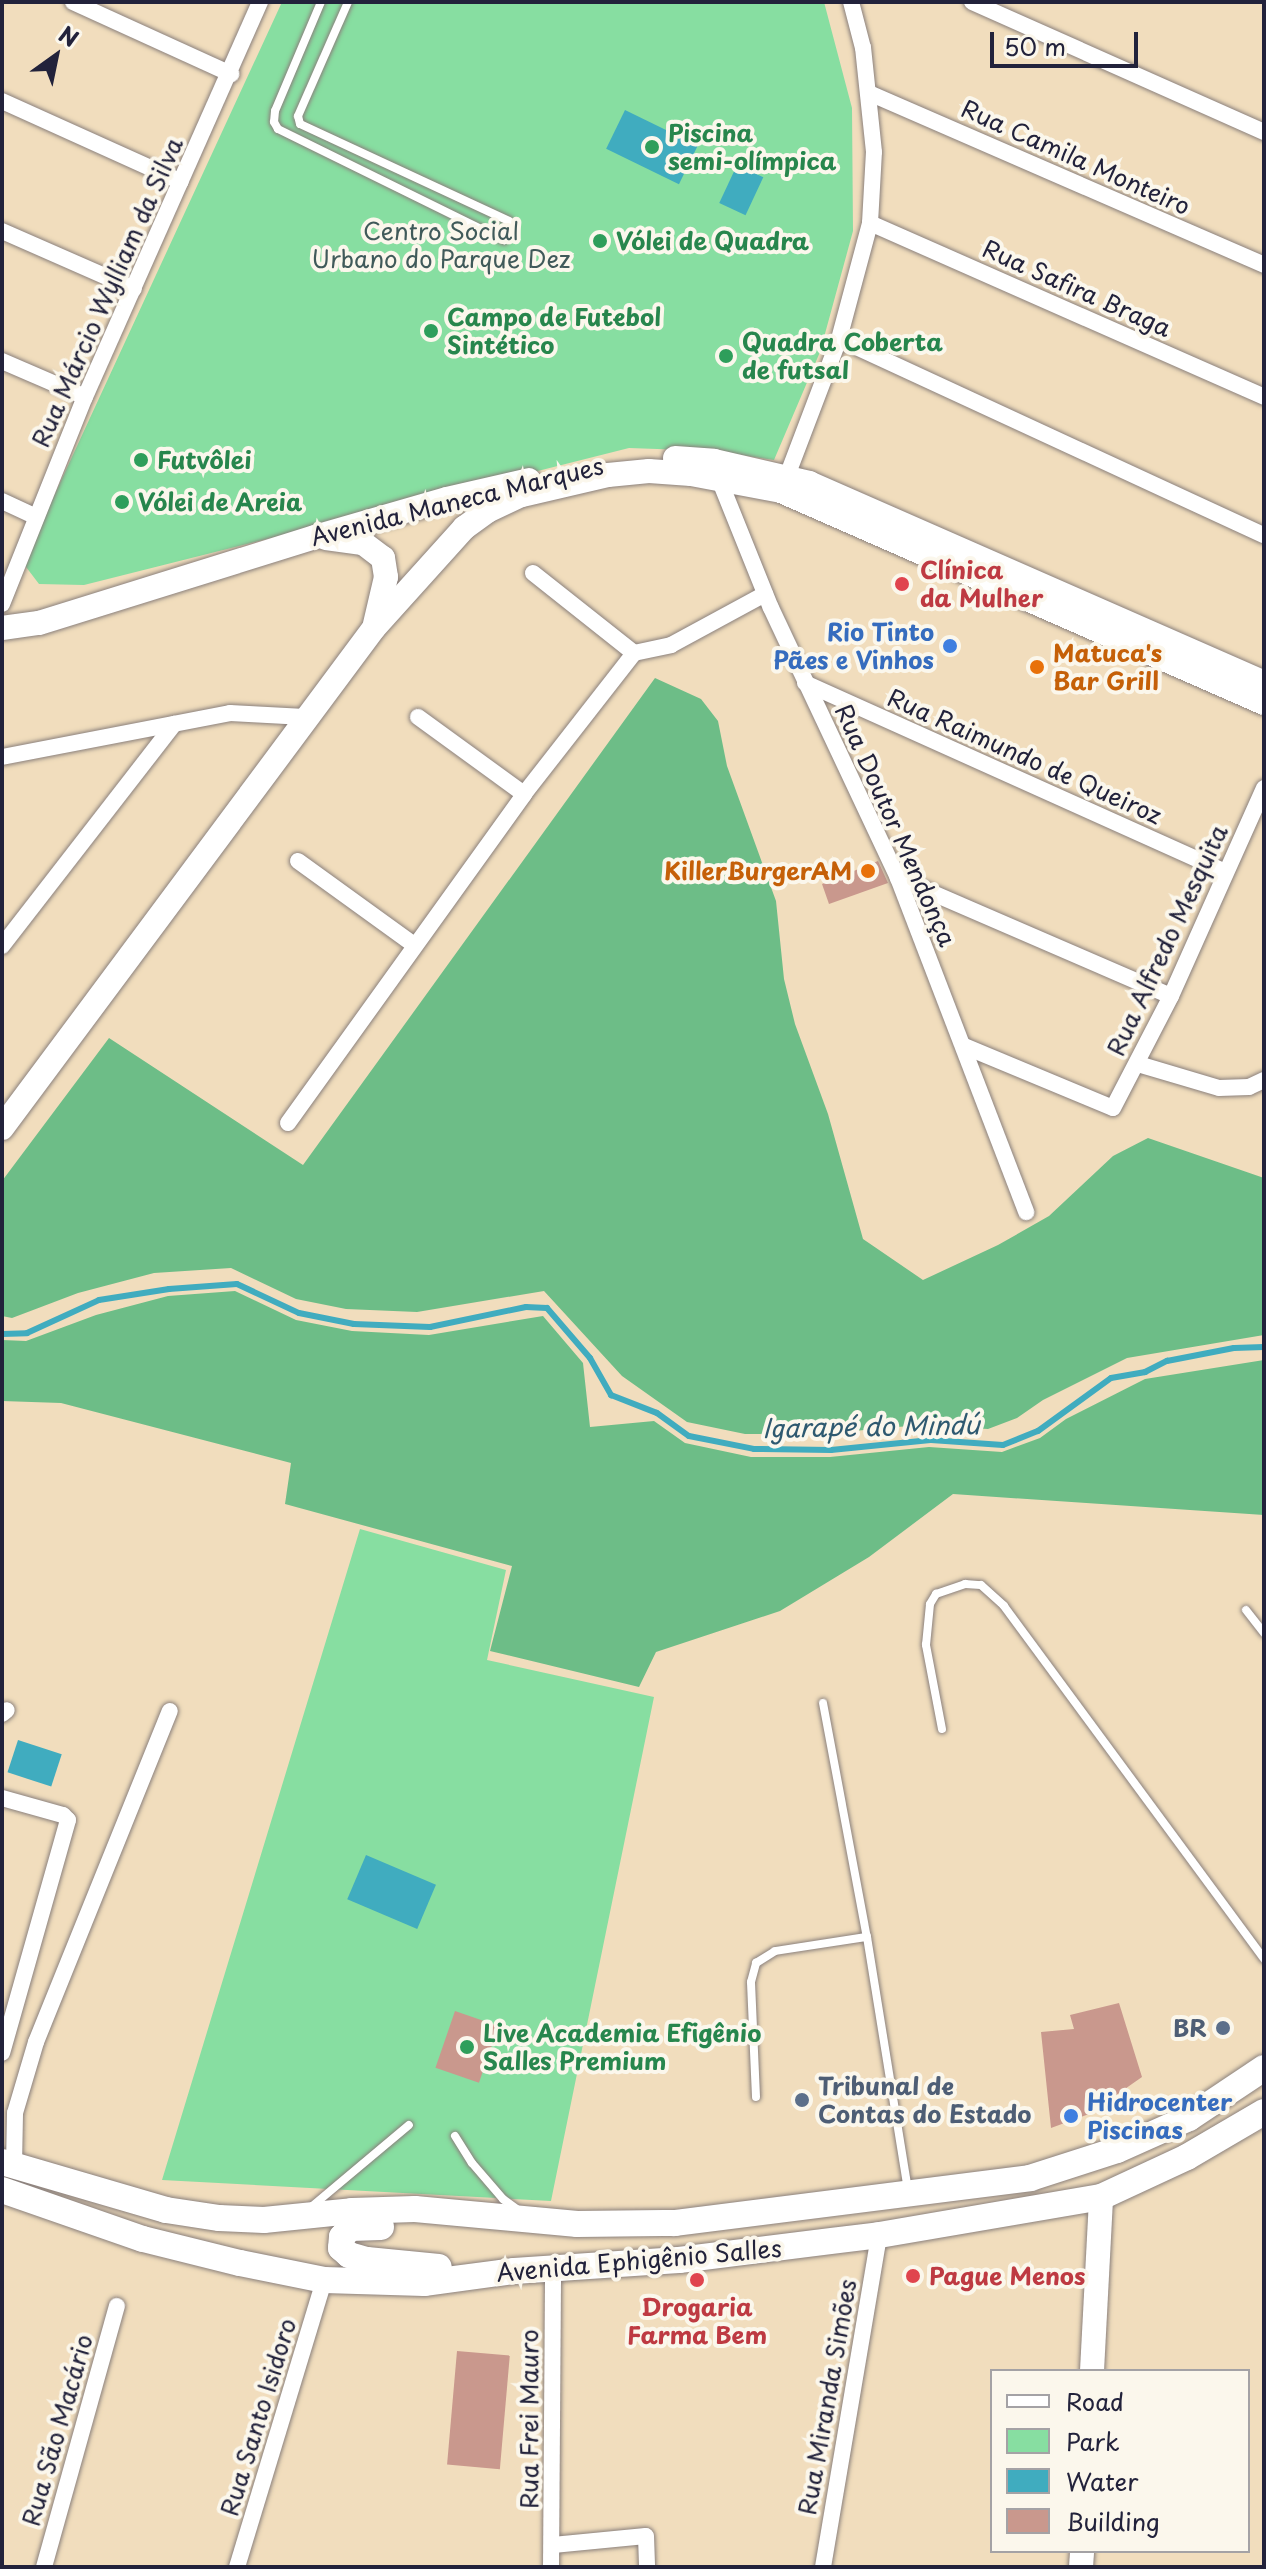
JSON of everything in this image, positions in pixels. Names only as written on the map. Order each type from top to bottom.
[{"type":"main road","name":"Avenida Maneca Marques","points":[[2,628],[39,623],[447,499],[607,462],[669,457],[784,483],[1264,683]]},
{"type":"main road","name":"Avenida Maneca Marques","points":[[2,1128],[305,717],[374,628],[447,545],[487,511],[506,502],[608,475],[716,470]]},
{"type":"main road","name":"Avenida Maneca Marques","points":[[784,483],[1264,703]]},
{"type":"main road","points":[[315,537],[363,543],[383,558],[386,577],[374,628]]},
{"type":"main road","name":"Avenida Ephigênio Salles","points":[[8,2164],[166,2210],[219,2218],[300,2217],[415,2209],[577,2224],[675,2223],[1030,2178],[1117,2150],[1189,2118],[1264,2068]]},
{"type":"main road","name":"Avenida Ephigênio Salles","points":[[2,2190],[143,2239],[324,2280],[424,2283],[514,2271],[679,2260],[879,2235],[1101,2197],[1187,2157],[1264,2112]]},
{"type":"main road","points":[[1092,2369],[1101,2197]]},
{"type":"main road","points":[[514,2271],[367,2260],[344,2252],[340,2242],[346,2232],[355,2227],[577,2224]]},
{"type":"street","points":[[73,2],[231,74]]},
{"type":"street","name":"Rua Márcio Wylliam da Silva","points":[[2,604],[85,397],[231,74],[260,2]]},
{"type":"street","points":[[784,483],[839,339],[870,223],[874,152],[869,93],[851,2]]},
{"type":"street","points":[[972,2],[1264,132]]},
{"type":"street","name":"Rua Camila Monteiro","points":[[869,93],[1264,265]]},
{"type":"street","points":[[2,101],[181,182]]},
{"type":"street","name":"Rua Safira Braga","points":[[870,223],[1264,397]]},
{"type":"street","points":[[2,231],[134,289]]},
{"type":"street","points":[[839,339],[1264,535]]},
{"type":"street","points":[[2,361],[85,397]]},
{"type":"street","name":"Rua Doutor Mendonça","points":[[716,470],[765,594],[898,878],[1026,1212]]},
{"type":"street","points":[[2,501],[36,517]]},
{"type":"street","points":[[533,573],[634,653]]},
{"type":"street","points":[[288,1123],[524,794],[634,653],[671,645],[765,594]]},
{"type":"street","name":"Rua Raimundo de Queiroz","points":[[805,683],[1225,872]]},
{"type":"street","points":[[2,757],[230,713],[305,717]]},
{"type":"street","points":[[418,717],[524,794]]},
{"type":"street","points":[[2,946],[174,724]]},
{"type":"street","name":"Rua Alfredo Mesquita","points":[[964,1046],[1110,1109],[1138,1064],[1171,996],[1264,788]]},
{"type":"street","points":[[298,861],[414,945]]},
{"type":"street","points":[[898,878],[1171,996]]},
{"type":"street","points":[[1138,1064],[1219,1088],[1249,1087],[1264,1080]]},
{"type":"street","points":[[8,2164],[15,2113],[36,2042],[170,1711]]},
{"type":"street","points":[[2,1798],[63,1815],[68,1823],[2,2053]]},
{"type":"street","name":"Rua Miranda Simões","points":[[823,2567],[879,2235]]},
{"type":"street","name":"Rua Frei Mauro","points":[[551,2567],[553,2270]]},
{"type":"street","name":"Rua Santo Isidoro","points":[[237,2567],[324,2280]]},
{"type":"street","name":"Rua São Macário","points":[[44,2567],[117,2306]]},
{"type":"street","points":[[553,2545],[646,2536],[647,2567]]},
{"type":"lane","points":[[321,2],[275,111],[274,122],[278,129],[504,240],[511,226],[509,221],[300,124],[298,116],[348,2]]},
{"type":"lane","points":[[942,1729],[926,1645],[930,1604],[936,1594],[965,1584],[981,1585],[1004,1606],[1264,1959]]},
{"type":"lane","points":[[1246,1610],[1264,1633]]},
{"type":"lane","points":[[823,1703],[867,1937],[908,2193]]},
{"type":"lane","points":[[756,2097],[751,1982],[756,1963],[775,1951],[867,1937]]},
{"type":"lane","points":[[300,2217],[409,2125]]},
{"type":"lane","points":[[455,2136],[472,2163],[503,2199],[531,2219]]},
{"type":"green space","name":"Centro Social Urbano do Parque Dez","points":[[282,2],[824,2],[852,108],[853,231],[820,352],[774,460],[714,451],[629,448],[84,585],[39,584],[23,563]]},
{"type":"green space","points":[[655,678],[701,699],[718,721],[727,766],[776,901],[784,979],[795,1024],[828,1114],[863,1239],[923,1280],[998,1245],[1049,1216],[1113,1156],[1148,1138],[1264,1178],[1264,1335],[1127,1358],[1043,1400],[1017,1418],[988,1429],[920,1425],[820,1434],[745,1434],[687,1422],[622,1376],[544,1291],[417,1312],[346,1309],[296,1299],[231,1268],[154,1273],[78,1293],[12,1318],[2,1316],[2,1181],[109,1038],[303,1165]]},
{"type":"green space","points":[[235,1291],[296,1320],[352,1331],[429,1335],[543,1316],[583,1363],[590,1427],[654,1421],[685,1443],[751,1457],[830,1457],[929,1447],[1002,1452],[1040,1438],[1066,1419],[1145,1379],[1264,1360],[1264,1515],[953,1494],[869,1557],[780,1611],[656,1652],[639,1687],[490,1651],[512,1566],[285,1504],[291,1463],[61,1403],[2,1401],[2,1340],[26,1341],[96,1315],[168,1296]]},
{"type":"green space","points":[[360,1529],[506,1570],[487,1660],[654,1697],[551,2201],[162,2180]]},
{"type":"water","name":"Piscina semi-olímpica","points":[[625,110],[698,146],[679,184],[606,149]]},
{"type":"water","points":[[737,165],[763,177],[746,215],[719,203]]},
{"type":"water","points":[[18,1740],[62,1754],[51,1787],[7,1772]]},
{"type":"water","points":[[366,1855],[436,1885],[417,1929],[347,1899]]},
{"type":"building","name":"KillerBurgerAM","points":[[878,861],[888,883],[829,904],[822,884]]},
{"type":"building","points":[[1119,2003],[1142,2077],[1089,2114],[1051,2128],[1041,2032],[1074,2029],[1070,2015]]},
{"type":"building","name":"Live Academia Efigênio Salles Premium","points":[[455,2011],[498,2026],[479,2083],[435,2068]]},
{"type":"building","points":[[457,2351],[510,2356],[500,2469],[447,2465]]},
{"type":"waterway","name":"Igarapé do Mindú","points":[[2,1334],[27,1333],[99,1300],[169,1289],[237,1284],[299,1313],[354,1324],[430,1327],[526,1307],[547,1308],[590,1358],[611,1395],[657,1413],[689,1436],[754,1449],[831,1450],[931,1440],[1003,1445],[1038,1431],[1111,1378],[1145,1372],[1167,1361],[1234,1348],[1264,1347]]},
{"type":"place","name":"Piscina semi-olímpica","points":[[652,147]]},
{"type":"place","name":"Vólei de Quadra","points":[[600,241]]},
{"type":"place","name":"Campo de Futebol Sintético","points":[[431,331]]},
{"type":"place","name":"Quadra Coberta de futsal","points":[[726,356]]},
{"type":"place","name":"Futvôlei","points":[[141,460]]},
{"type":"place","name":"Vólei de Areia","points":[[122,502]]},
{"type":"place","name":"Clínica da Mulher","points":[[902,584]]},
{"type":"place","name":"Rio Tinto Pães e Vinhos","points":[[950,646]]},
{"type":"place","name":"Matuca's Bar Grill","points":[[1037,667]]},
{"type":"place","name":"KillerBurgerAM","points":[[868,871]]},
{"type":"place","name":"BR","points":[[1223,2028]]},
{"type":"place","name":"Live Academia Efigênio Salles Premium","points":[[467,2047]]},
{"type":"place","name":"Tribunal de Contas do Estado","points":[[802,2100]]},
{"type":"place","name":"Hidrocenter Piscinas","points":[[1071,2116]]},
{"type":"place","name":"Pague Menos","points":[[913,2276]]},
{"type":"place","name":"Drogaria Farma Bem","points":[[697,2280]]}]
